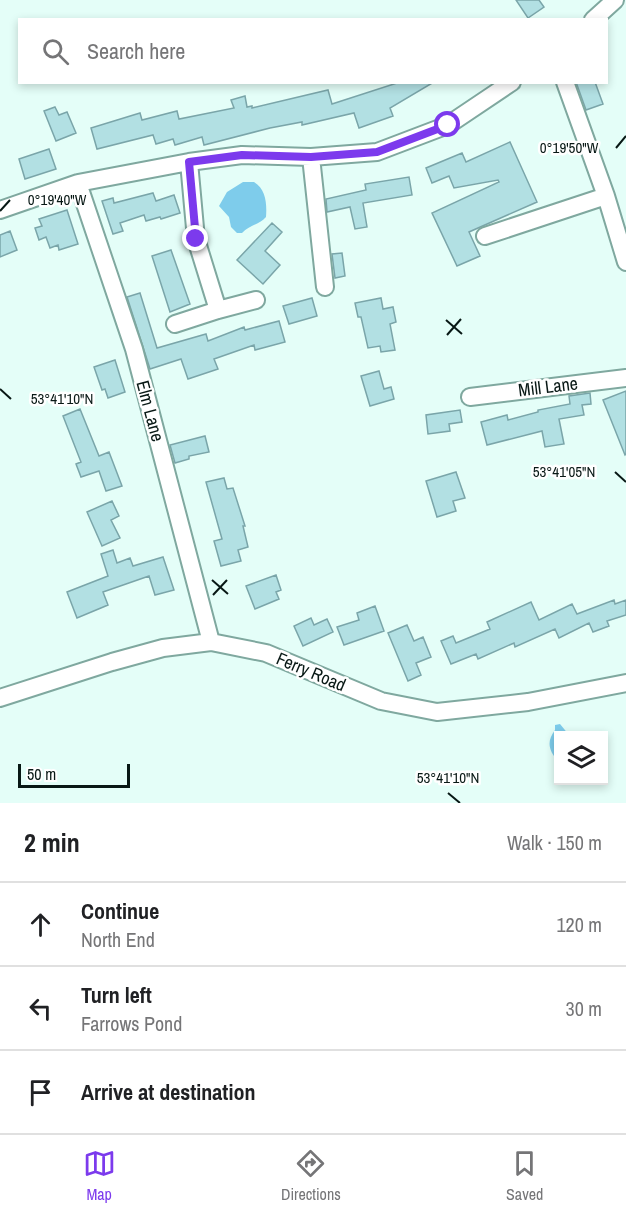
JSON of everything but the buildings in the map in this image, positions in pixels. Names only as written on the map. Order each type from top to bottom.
[{"type":"street","points":[[595,18],[613,1]]},
{"type":"street","points":[[0,210],[78,183],[189,162],[242,155],[311,157],[377,152],[448,125],[509,84]]},
{"type":"street","points":[[566,84],[606,196],[626,262]]},
{"type":"street","points":[[311,157],[325,287]]},
{"type":"street","points":[[189,162],[196,239],[218,310]]},
{"type":"street","name":"Elm Lane","points":[[78,183],[134,349],[211,642]]},
{"type":"street","points":[[485,236],[606,196]]},
{"type":"street","points":[[175,324],[256,300]]},
{"type":"street","name":"Mill Lane","points":[[470,397],[626,378]]},
{"type":"street","name":"Ferry Road","points":[[0,698],[163,648],[211,642],[266,653],[381,701],[437,712],[528,702],[626,683]]},
{"type":"water","points":[[243,182],[254,182],[261,189],[266,202],[266,217],[242,233],[237,233],[231,227],[229,217],[219,206],[227,192]]},
{"type":"water","points":[[560,724],[566,731],[554,731],[555,725]]},
{"type":"water","points":[[554,731],[554,756],[550,742]]},
{"type":"route","points":[[196,239],[189,162],[242,155],[311,157],[377,152],[448,125]]}]
